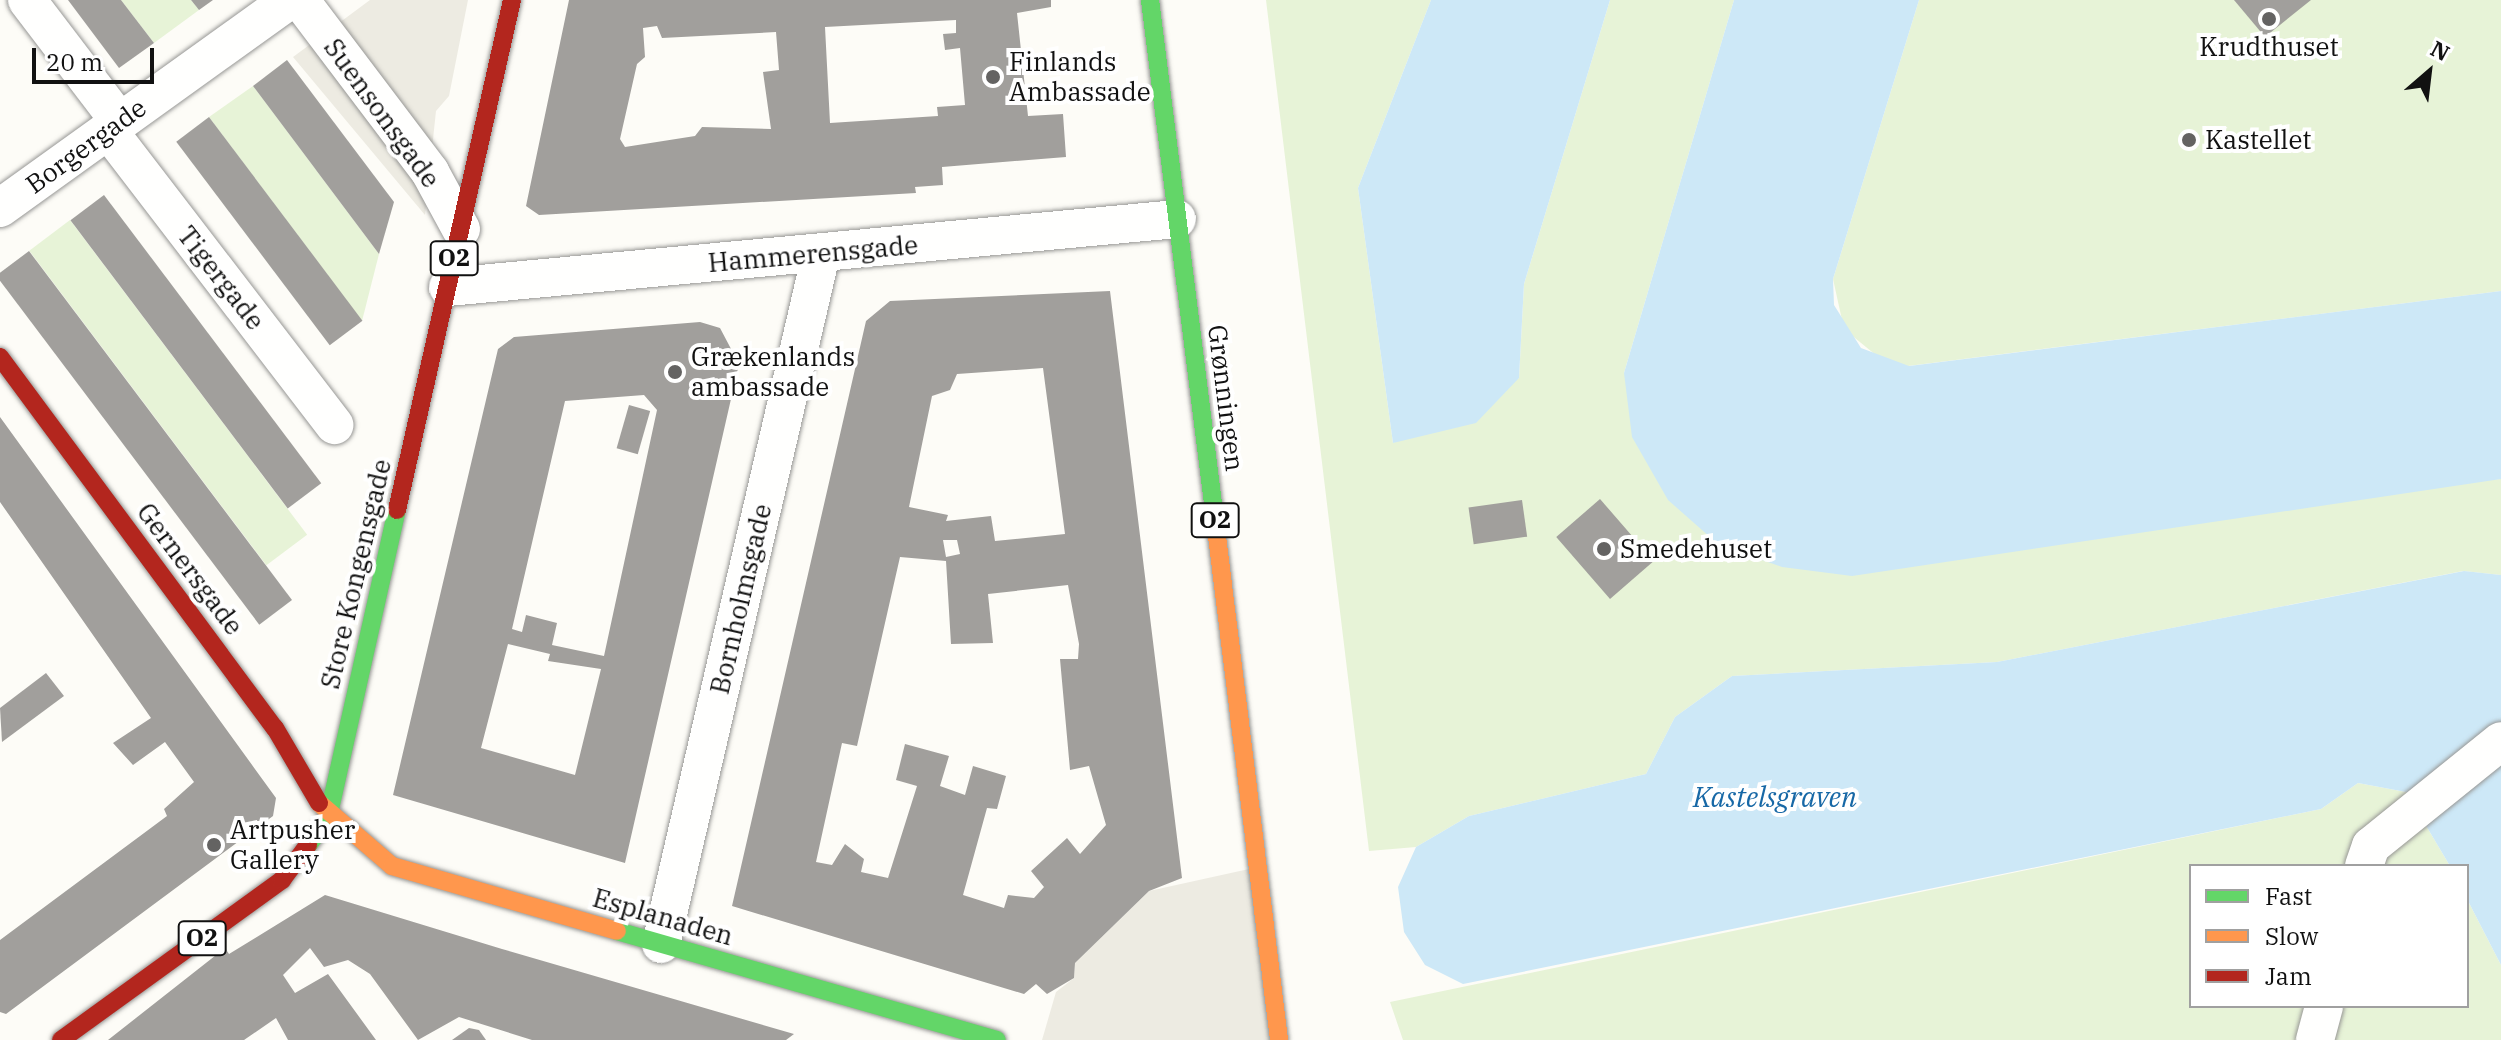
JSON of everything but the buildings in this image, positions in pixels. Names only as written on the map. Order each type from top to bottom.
[{"type":"main road","name":"Store Kongensgade","points":[[61,1040],[282,880],[328,818],[512,0]]},
{"type":"main road","name":"Grønningen","points":[[1150,0],[1279,1040]]},
{"type":"main road","name":"Gernersgade","points":[[0,357],[275,728],[328,818]]},
{"type":"main road","name":"Esplanaden","points":[[328,818],[392,866],[997,1040]]},
{"type":"street","name":"Tigergade","points":[[27,0],[114,126],[334,425]]},
{"type":"street","name":"Borgergade","points":[[0,208],[289,0]]},
{"type":"street","name":"Suensonsgade","points":[[300,0],[430,172],[461,229]]},
{"type":"street","name":"Hammerensgade","points":[[448,287],[1177,219]]},
{"type":"street","name":"Bornholmsgade","points":[[661,944],[821,254]]},
{"type":"street","points":[[2365,864],[2371,846],[2501,741]]},
{"type":"street","points":[[2315,1040],[2323,1008]]},
{"type":"green space","points":[[121,0],[191,0],[199,10],[154,43]]},
{"type":"green space","points":[[1266,0],[1431,0],[1358,188],[1393,443],[1519,378],[1524,284],[1610,0],[1734,0],[1624,373],[2467,481],[2501,479],[2501,575],[2463,571],[1997,662],[1732,676],[1675,717],[1646,774],[1469,816],[1416,847],[1369,851]]},
{"type":"green space","name":"Kastellet","points":[[1919,0],[2501,0],[2501,291],[1908,366],[1883,361],[1844,329],[1833,279]]},
{"type":"green space","points":[[253,86],[379,254],[362,321],[209,117]]},
{"type":"green space","points":[[70,220],[307,535],[266,565],[29,251]]},
{"type":"green space","points":[[2358,783],[2406,792],[2449,864],[2189,864],[2189,1008],[2469,1008],[2469,903],[2501,965],[2501,1040],[1403,1040],[1390,1002],[2321,809]]},
{"type":"shaded area","points":[[370,0],[468,0],[449,96],[436,111],[425,215],[293,57]]},
{"type":"shaded area","points":[[1258,867],[1279,1040],[1042,1040],[1056,992],[1074,978],[1075,963],[1149,891]]},
{"type":"water","points":[[1431,0],[1610,0],[1524,284],[1519,378],[1476,423],[1393,443],[1358,188]]},
{"type":"water","points":[[1734,0],[1919,0],[1833,279],[1834,305],[1861,348],[1909,366],[2501,291],[2501,479],[1852,576],[1782,567],[1719,545],[1668,500],[1632,437],[1624,373]]},
{"type":"water","name":"Kastelsgraven","points":[[2464,571],[2501,575],[2501,965],[2469,903],[2469,864],[2449,864],[2406,792],[2358,783],[2321,809],[1463,984],[1425,965],[1404,932],[1398,887],[1416,847],[1469,816],[1646,774],[1675,717],[1732,676],[1997,662]]},
{"type":"traffic: fast","points":[[1150,0],[1215,520]]},
{"type":"traffic: fast","points":[[308,845],[328,818],[397,510]]},
{"type":"traffic: fast","points":[[617,931],[997,1040]]},
{"type":"traffic: slow","points":[[1215,520],[1279,1040]]},
{"type":"traffic: slow","points":[[319,803],[392,866],[617,931]]},
{"type":"traffic: jam","points":[[397,510],[512,0]]},
{"type":"traffic: jam","points":[[0,357],[275,728],[319,803]]},
{"type":"traffic: jam","points":[[61,1040],[282,880],[308,845]]},
{"type":"place","name":"Krudthuset","points":[[2269,19]]},
{"type":"place","name":"Finlands Ambassade","points":[[993,77]]},
{"type":"place","name":"Kastellet","points":[[2189,140]]},
{"type":"place","name":"Grækenlands ambassade","points":[[675,372]]},
{"type":"place","name":"Smedehuset","points":[[1604,549]]},
{"type":"place","name":"Artpusher Gallery","points":[[214,845]]}]
